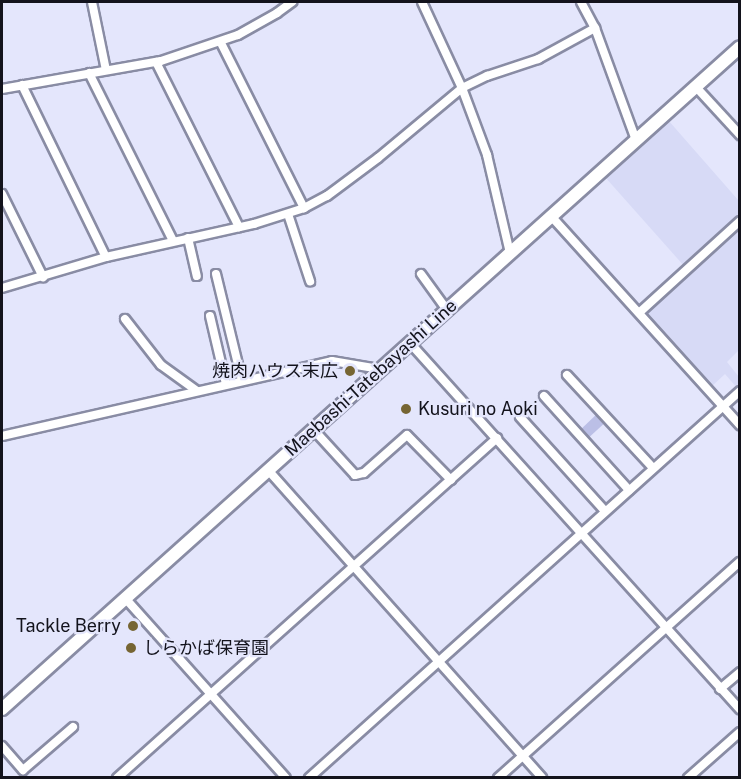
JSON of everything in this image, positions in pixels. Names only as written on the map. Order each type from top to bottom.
[{"type":"main road","name":"Maebashi-Tatebayashi Line","points":[[2,709],[740,47]]},
{"type":"street","points":[[92,2],[106,70]]},
{"type":"street","points":[[2,89],[156,62],[221,43],[277,13],[292,2]]},
{"type":"street","points":[[422,2],[462,88],[487,155],[510,253]]},
{"type":"street","points":[[581,2],[594,28],[636,140]]},
{"type":"street","points":[[2,288],[106,257],[238,227],[304,208],[327,196],[378,158],[462,88],[487,76],[512,70],[545,56],[594,28]]},
{"type":"street","points":[[221,43],[304,208]]},
{"type":"street","points":[[156,62],[238,227]]},
{"type":"street","points":[[89,73],[173,241]]},
{"type":"street","points":[[22,86],[106,257]]},
{"type":"street","points":[[695,86],[740,135]]},
{"type":"street","points":[[2,194],[43,277]]},
{"type":"street","points":[[288,214],[310,281]]},
{"type":"street","points":[[551,216],[740,424]]},
{"type":"street","points":[[640,312],[740,221]]},
{"type":"street","points":[[188,238],[197,276]]},
{"type":"street","points":[[216,274],[242,381]]},
{"type":"street","points":[[421,274],[447,310]]},
{"type":"street","points":[[210,316],[226,384]]},
{"type":"street","points":[[125,319],[161,365],[197,391]]},
{"type":"street","points":[[410,343],[740,709]]},
{"type":"street","points":[[2,436],[332,361],[380,369]]},
{"type":"street","points":[[567,375],[653,468]]},
{"type":"street","points":[[309,777],[740,391]]},
{"type":"street","points":[[544,396],[629,490]]},
{"type":"street","points":[[520,417],[605,511]]},
{"type":"street","points":[[313,429],[355,475],[364,473],[407,435],[451,480]]},
{"type":"street","points":[[117,777],[497,438]]},
{"type":"street","points":[[268,470],[542,777]]},
{"type":"street","points":[[498,777],[740,562]]},
{"type":"street","points":[[125,598],[286,777]]},
{"type":"street","points":[[720,689],[740,672]]},
{"type":"street","points":[[2,746],[23,770],[73,727]]},
{"type":"street","points":[[688,777],[740,732]]},
{"type":"shaded area","points":[[668,120],[739,201],[739,350],[727,362],[739,377],[738,389],[725,374],[711,387],[646,314],[706,257],[701,253],[685,267],[605,177]]},
{"type":"shaded area","points":[[600,411],[608,420],[585,441],[577,433]]},
{"type":"place","name":"焼肉ハウス末広","points":[[350,371]]},
{"type":"place","name":"Kusuri no Aoki","points":[[406,409]]},
{"type":"place","name":"Tackle Berry","points":[[133,626]]},
{"type":"place","name":"しらかば保育園","points":[[131,648]]}]
